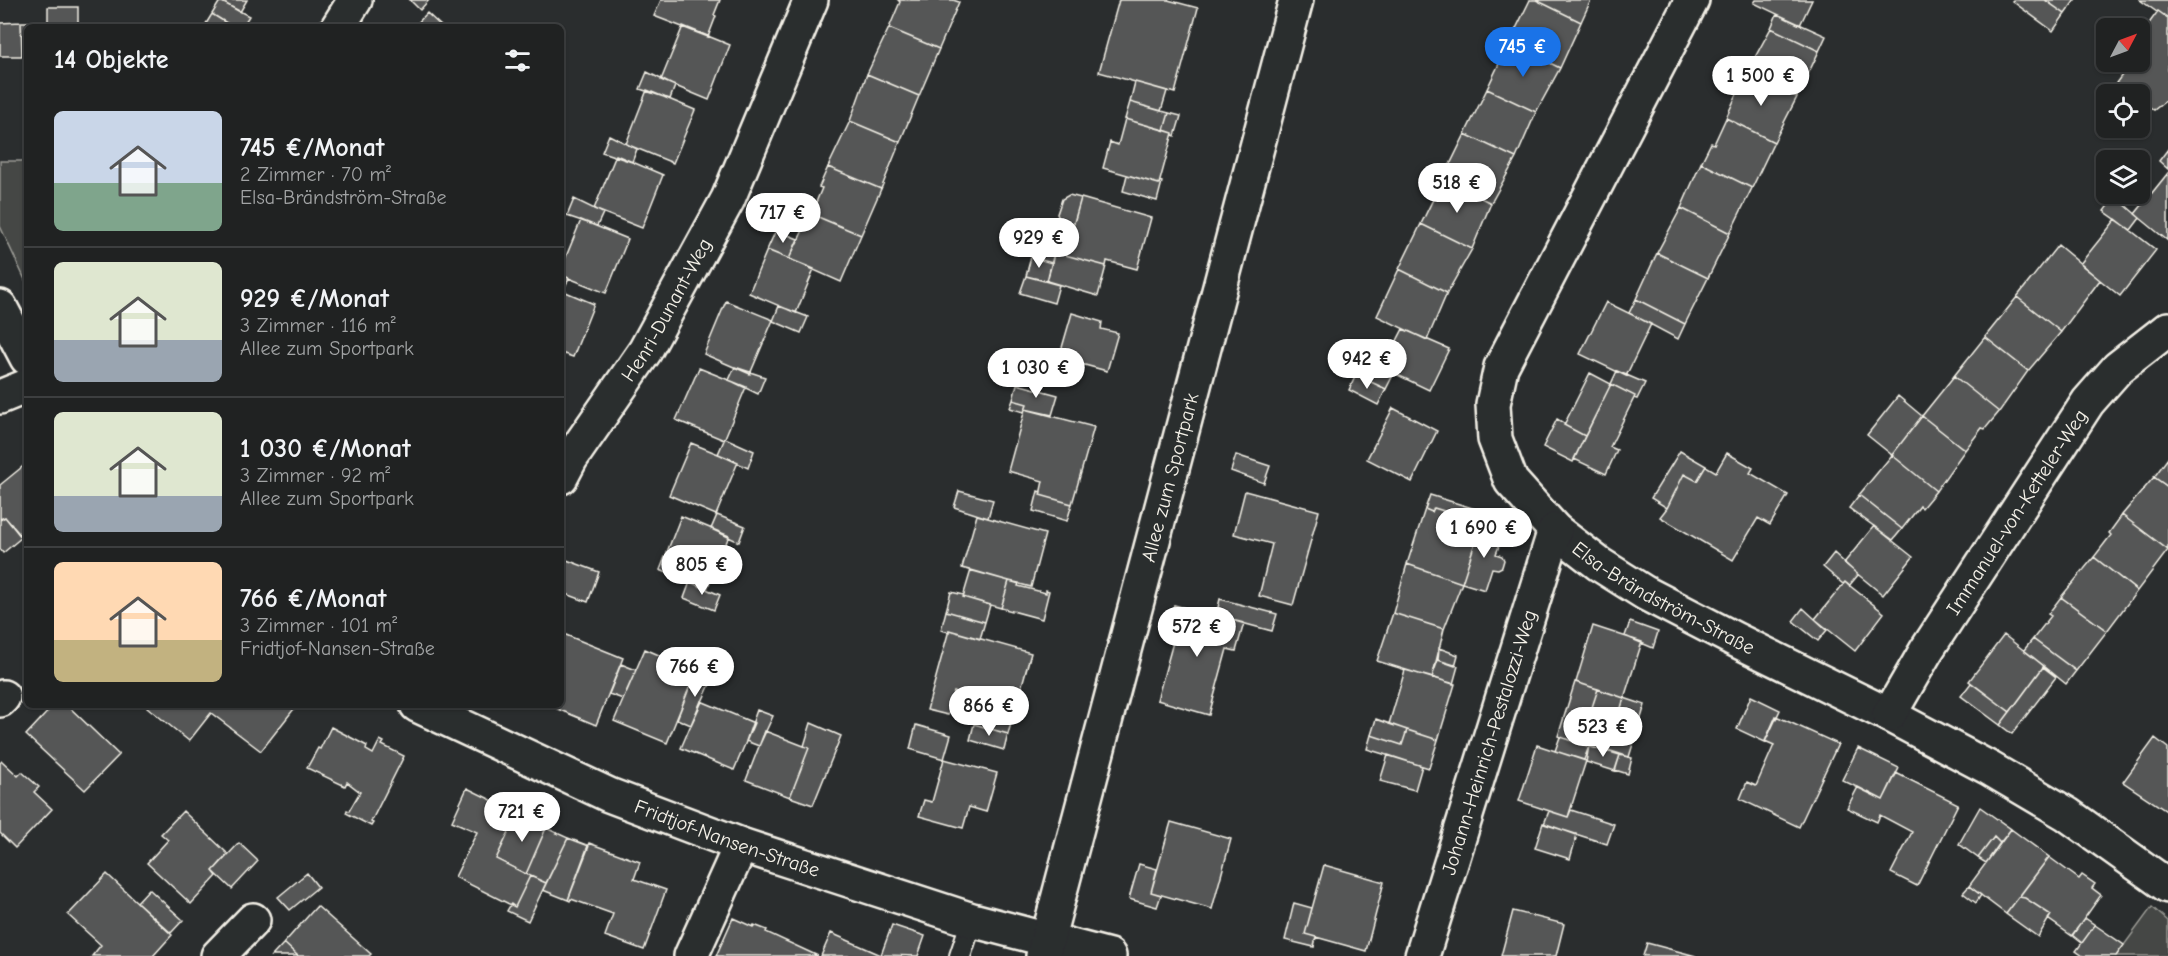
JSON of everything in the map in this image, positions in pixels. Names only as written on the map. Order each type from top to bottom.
[{"type":"street","points":[[340,24],[355,0]]},
{"type":"street","name":"Henri-Dunant-Weg","points":[[564,471],[645,351],[728,199],[811,0]]},
{"type":"street","name":"Allee zum Sportpark","points":[[1045,948],[1296,0]]},
{"type":"street","name":"Elsa-Brändström-Straße","points":[[1692,0],[1501,367],[1493,404],[1495,439],[1511,481],[1555,530],[1599,564],[1734,639],[1889,715],[1989,768],[2067,814],[2168,886]]},
{"type":"street","points":[[0,307],[24,346]]},
{"type":"street","name":"Immanuel-von-Ketteler-Weg","points":[[1889,715],[1926,651],[2088,402],[2118,368],[2168,329]]},
{"type":"street","points":[[0,397],[24,387]]},
{"type":"street","name":"Johann-Heinrich-Pestalozzi-Weg","points":[[1422,956],[1555,530]]},
{"type":"street","name":"Fridtjof-Nansen-Straße","points":[[430,708],[472,718],[609,795],[741,845],[972,920],[1045,948],[1109,956]]},
{"type":"street","points":[[691,956],[741,845]]},
{"type":"street","points":[[218,956],[253,920]]},
{"type":"lane","points":[[960,956],[972,920]]},
{"type":"shaded area","points":[[0,161],[24,161],[24,278],[0,226]]},
{"type":"shaded area","points":[[2152,907],[2168,921],[2168,956],[2116,956]]},
{"type":"building","points":[[219,0],[247,0],[240,12]]},
{"type":"building","points":[[410,0],[429,0],[420,10]]},
{"type":"building","points":[[661,0],[720,0],[708,37],[654,16]]},
{"type":"building","points":[[898,0],[953,0],[959,2],[939,49],[889,28],[900,2]]},
{"type":"building","points":[[1119,0],[1168,0],[1198,8],[1175,93],[1099,72]]},
{"type":"building","points":[[1530,0],[1536,0],[1581,22],[1560,68],[1509,43]]},
{"type":"building","points":[[1536,0],[1591,0],[1581,22]]},
{"type":"building","points":[[1756,0],[1812,0],[1800,25],[1754,3]]},
{"type":"building","points":[[2013,0],[2045,0],[2065,14],[2053,31]]},
{"type":"building","points":[[2045,0],[2075,0],[2065,14]]},
{"type":"building","points":[[2140,0],[2168,0],[2168,18],[2157,12]]},
{"type":"building","points":[[220,1],[249,16],[244,24],[228,24],[212,14]]},
{"type":"building","points":[[48,7],[78,7],[78,24],[24,24],[24,56],[22,56],[21,22],[48,22]]},
{"type":"building","points":[[2158,11],[2168,18],[2168,99],[2154,110],[2150,107],[2150,84],[2116,83],[2124,72],[2150,72],[2150,22]]},
{"type":"building","points":[[427,13],[439,24],[417,24]]},
{"type":"building","points":[[212,14],[228,24],[206,24]]},
{"type":"building","points":[[1777,14],[1826,36],[1819,51],[1771,28]]},
{"type":"building","points":[[21,22],[22,56],[0,56],[0,23]]},
{"type":"building","points":[[683,26],[730,45],[709,100],[661,80]]},
{"type":"building","points":[[889,28],[939,49],[919,96],[867,74]]},
{"type":"building","points":[[1771,28],[1819,51],[1797,97],[1747,72]]},
{"type":"building","points":[[1509,43],[1560,68],[1536,112],[1487,89]]},
{"type":"building","points":[[647,72],[675,86],[670,99],[640,89]]},
{"type":"building","points":[[1747,72],[1797,97],[1774,142],[1726,118]]},
{"type":"building","points":[[867,74],[919,96],[900,142],[850,121]]},
{"type":"building","points":[[1135,82],[1167,91],[1161,111],[1130,102]]},
{"type":"building","points":[[1487,89],[1536,112],[1516,158],[1465,134]]},
{"type":"building","points":[[647,90],[695,110],[673,163],[626,144]]},
{"type":"building","points":[[1130,102],[1169,113],[1164,130],[1125,119]]},
{"type":"building","points":[[1169,113],[1181,116],[1175,136],[1164,130]]},
{"type":"building","points":[[1726,118],[1774,142],[1752,188],[1701,163],[1711,143],[1714,144]]},
{"type":"building","points":[[1125,119],[1173,133],[1159,184],[1103,168],[1110,142],[1118,145]]},
{"type":"building","points":[[850,121],[900,142],[881,189],[828,167]]},
{"type":"building","points":[[1465,134],[1516,158],[1491,203],[1443,179]]},
{"type":"building","points":[[609,135],[637,149],[632,162],[602,152]]},
{"type":"building","points":[[2168,149],[2168,169],[2159,161]]},
{"type":"building","points":[[616,155],[663,175],[642,228],[594,209]]},
{"type":"building","points":[[1701,163],[1752,188],[1730,233],[1681,208]]},
{"type":"building","points":[[828,167],[881,189],[861,235],[811,214]]},
{"type":"building","points":[[2168,173],[2168,241],[2135,214],[2143,204],[2150,204],[2150,195]]},
{"type":"building","points":[[1127,175],[1159,184],[1160,181],[1162,182],[1157,201],[1123,191]]},
{"type":"building","points":[[1443,179],[1491,203],[1472,249],[1421,224]]},
{"type":"building","points":[[1069,195],[1081,198],[1073,226],[1061,222],[1057,214],[1062,199]]},
{"type":"building","points":[[1081,198],[1151,218],[1137,269],[1107,261],[1106,266],[1065,255]]},
{"type":"building","points":[[574,199],[603,213],[597,226],[567,216]]},
{"type":"building","points":[[2109,204],[2124,204],[2140,218],[2131,230],[2104,211]]},
{"type":"building","points":[[1681,208],[1730,233],[1708,278],[1657,253]]},
{"type":"building","points":[[811,214],[861,235],[841,282],[789,259]]},
{"type":"building","points":[[2116,219],[2156,250],[2120,296],[2080,264]]},
{"type":"building","points":[[581,220],[628,239],[606,293],[564,276],[564,262]]},
{"type":"building","points":[[1421,224],[1472,249],[1447,293],[1399,269]]},
{"type":"building","points":[[776,230],[798,239],[789,259],[767,250]]},
{"type":"building","points":[[1035,244],[1055,249],[1052,263],[1031,257]]},
{"type":"building","points":[[2058,245],[2100,280],[2061,332],[2017,297]]},
{"type":"building","points":[[1055,249],[1066,252],[1065,255],[1106,266],[1098,296],[1047,281]]},
{"type":"building","points":[[767,250],[814,269],[796,313],[749,293]]},
{"type":"building","points":[[1657,253],[1708,278],[1685,324],[1636,299]]},
{"type":"building","points":[[1031,257],[1052,263],[1047,281],[1026,276]]},
{"type":"building","points":[[1399,269],[1447,293],[1427,340],[1377,316]]},
{"type":"building","points":[[564,276],[569,278],[564,289]]},
{"type":"building","points":[[1026,276],[1059,285],[1054,303],[1020,293]]},
{"type":"building","points":[[564,291],[594,304],[573,357],[564,354]]},
{"type":"building","points":[[2017,297],[2061,332],[2028,371],[1985,337]]},
{"type":"building","points":[[1636,299],[1685,324],[1678,339],[1629,313]]},
{"type":"building","points":[[726,301],[773,320],[750,374],[704,354]]},
{"type":"building","points":[[1606,302],[1651,324],[1626,376],[1580,354]]},
{"type":"building","points":[[779,306],[808,317],[801,333],[773,321]]},
{"type":"building","points":[[1072,313],[1102,322],[1101,329],[1118,333],[1107,371],[1059,358]]},
{"type":"building","points":[[1403,329],[1449,349],[1429,390],[1383,368]]},
{"type":"building","points":[[1985,337],[2028,371],[1999,412],[1954,376]]},
{"type":"building","points":[[1365,358],[1394,373],[1386,389],[1356,375]]},
{"type":"building","points":[[735,367],[765,377],[758,394],[729,380]]},
{"type":"building","points":[[699,368],[746,387],[724,440],[676,420]]},
{"type":"building","points":[[1617,371],[1645,383],[1637,399],[1611,384]]},
{"type":"building","points":[[1590,373],[1611,384],[1585,436],[1564,425]]},
{"type":"building","points":[[1356,375],[1386,389],[1378,405],[1349,390]]},
{"type":"building","points":[[1954,376],[1999,412],[1985,429],[1982,428],[1965,450],[1922,416]]},
{"type":"building","points":[[1017,384],[1058,395],[1052,415],[1025,409],[1027,404],[1013,400]]},
{"type":"building","points":[[1611,384],[1635,396],[1610,447],[1617,450],[1606,474],[1574,459]]},
{"type":"building","points":[[1898,396],[1922,416],[1892,455],[1867,435]]},
{"type":"building","points":[[1013,400],[1027,404],[1024,412],[1010,408]]},
{"type":"building","points":[[1393,408],[1437,431],[1412,482],[1367,459]]},
{"type":"building","points":[[1025,409],[1094,427],[1072,504],[1040,495],[1043,481],[1008,471]]},
{"type":"building","points":[[1922,416],[1965,450],[1936,491],[1892,455]]},
{"type":"building","points":[[1557,419],[1585,436],[1573,462],[1543,447]]},
{"type":"building","points":[[725,438],[754,451],[748,468],[718,454]]},
{"type":"building","points":[[691,443],[738,462],[716,515],[669,495]]},
{"type":"building","points":[[1680,451],[1706,466],[1697,481],[1684,474],[1667,508],[1651,498]]},
{"type":"building","points":[[1727,453],[1753,468],[1750,473],[1788,495],[1770,525],[1758,518],[1733,560],[1660,517],[1684,474],[1697,481],[1706,466],[1716,472]]},
{"type":"building","points":[[1236,455],[1270,466],[1264,483],[1231,471]]},
{"type":"building","points":[[1892,455],[1936,491],[1922,508],[1920,506],[1902,529],[1859,495]]},
{"type":"building","points":[[2168,458],[2168,487],[2154,477]]},
{"type":"building","points":[[24,465],[24,541],[5,517],[0,519],[0,485]]},
{"type":"building","points":[[2154,477],[2168,487],[2168,550],[2122,515]]},
{"type":"building","points":[[959,491],[993,500],[988,518],[954,507]]},
{"type":"building","points":[[1038,491],[1041,492],[1040,495],[1072,504],[1067,521],[1033,511]]},
{"type":"building","points":[[1245,491],[1319,511],[1293,605],[1259,596],[1272,544],[1234,534]]},
{"type":"building","points":[[1430,495],[1469,507],[1464,523],[1455,519],[1457,515],[1434,508],[1432,512],[1425,509]]},
{"type":"building","points":[[1859,495],[1902,529],[1893,540],[1849,508]]},
{"type":"building","points":[[1469,507],[1507,519],[1503,535],[1464,523]]},
{"type":"building","points":[[1434,508],[1457,515],[1455,519],[1480,527],[1462,583],[1407,564],[1425,509],[1432,512]]},
{"type":"building","points":[[717,515],[745,526],[739,542],[711,529]]},
{"type":"building","points":[[977,515],[1045,534],[1031,587],[962,568]]},
{"type":"building","points":[[2122,515],[2168,550],[2137,591],[2094,557],[2111,535],[2109,533]]},
{"type":"building","points":[[681,516],[729,536],[707,589],[660,570]]},
{"type":"building","points":[[5,517],[22,537],[3,553],[0,549],[0,520]]},
{"type":"building","points":[[1874,526],[1913,557],[1883,595],[1844,563]]},
{"type":"building","points":[[1480,527],[1503,535],[1496,554],[1502,556],[1504,560],[1502,567],[1492,568],[1485,590],[1462,583]]},
{"type":"building","points":[[1834,553],[1858,575],[1849,586],[1845,582],[1843,584],[1823,567]]},
{"type":"building","points":[[2094,557],[2137,591],[2107,631],[2061,597]]},
{"type":"building","points":[[564,559],[599,572],[588,602],[564,593]]},
{"type":"building","points":[[1407,564],[1462,583],[1444,629],[1393,613]]},
{"type":"building","points":[[971,570],[1009,581],[1001,608],[963,597]]},
{"type":"building","points":[[1009,581],[1019,583],[1018,586],[1046,593],[1046,590],[1049,591],[1042,619],[1001,608]]},
{"type":"building","points":[[690,582],[720,595],[714,610],[684,598]]},
{"type":"building","points":[[1845,582],[1884,613],[1855,651],[1815,619]]},
{"type":"building","points":[[951,592],[990,605],[985,622],[946,611]]},
{"type":"building","points":[[2061,597],[2107,631],[2076,671],[2033,639],[2051,616],[2048,614]]},
{"type":"building","points":[[1220,599],[1277,614],[1272,631],[1216,616]]},
{"type":"building","points":[[1174,605],[1244,623],[1236,651],[1227,649],[1209,715],[1157,700],[1175,635],[1166,633]]},
{"type":"building","points":[[1803,608],[1827,630],[1818,641],[1793,621]]},
{"type":"building","points":[[946,611],[985,622],[980,639],[941,630]]},
{"type":"building","points":[[1393,613],[1444,629],[1432,678],[1377,661]]},
{"type":"building","points":[[1630,622],[1658,632],[1653,648],[1625,636]]},
{"type":"building","points":[[1593,626],[1642,642],[1624,698],[1576,682]]},
{"type":"building","points":[[949,630],[1031,653],[1008,734],[974,724],[981,699],[954,692],[948,715],[927,710]]},
{"type":"building","points":[[564,634],[623,658],[596,725],[555,708],[564,708]]},
{"type":"building","points":[[2004,635],[2044,666],[2010,712],[1969,681]]},
{"type":"building","points":[[2033,639],[2076,671],[2066,684],[2024,650]]},
{"type":"building","points":[[1439,648],[1458,655],[1455,666],[1438,660]]},
{"type":"building","points":[[645,649],[696,671],[667,743],[614,721]]},
{"type":"building","points":[[1438,660],[1458,666],[1453,684],[1432,677]]},
{"type":"building","points":[[621,664],[636,670],[623,699],[609,694]]},
{"type":"building","points":[[2043,667],[2056,677],[2012,734],[2000,725]]},
{"type":"building","points":[[1405,670],[1455,684],[1438,740],[1389,724]]},
{"type":"building","points":[[696,671],[713,678],[691,725],[677,719]]},
{"type":"building","points":[[1575,682],[1598,689],[1580,744],[1558,736]]},
{"type":"building","points":[[1971,683],[2010,712],[2000,725],[1961,696]]},
{"type":"building","points":[[1598,689],[1624,698],[1608,752],[1580,744]]},
{"type":"building","points":[[1751,696],[1780,710],[1765,742],[1737,729]]},
{"type":"building","points":[[1624,698],[1645,705],[1629,757],[1608,750]]},
{"type":"building","points":[[701,701],[754,723],[734,770],[681,748]]},
{"type":"building","points":[[51,708],[70,708],[119,755],[85,790],[26,735]]},
{"type":"building","points":[[148,708],[295,708],[261,751],[211,713],[189,741]]},
{"type":"building","points":[[757,710],[773,716],[759,746],[746,741]]},
{"type":"building","points":[[1776,716],[1838,744],[1799,827],[1740,799],[1747,782],[1756,786],[1774,745],[1765,741]]},
{"type":"building","points":[[1376,719],[1407,730],[1402,745],[1371,735]]},
{"type":"building","points":[[811,723],[841,736],[813,805],[790,797],[809,748],[804,746]]},
{"type":"building","points":[[974,724],[1008,734],[1004,750],[970,740]]},
{"type":"building","points":[[916,725],[951,735],[944,759],[910,749]]},
{"type":"building","points":[[331,727],[367,746],[366,750],[373,754],[380,740],[384,742],[382,745],[404,756],[371,826],[346,813],[360,792],[347,782],[345,786],[307,768]]},
{"type":"building","points":[[1407,730],[1438,740],[1429,768],[1367,749],[1371,735],[1402,745]]},
{"type":"building","points":[[765,731],[809,748],[790,797],[746,780]]},
{"type":"building","points":[[1560,737],[1589,746],[1584,760],[1555,751]]},
{"type":"building","points":[[2155,738],[2168,748],[2168,812],[2123,782]]},
{"type":"building","points":[[1537,745],[1586,761],[1568,817],[1519,801]]},
{"type":"building","points":[[1589,746],[1620,755],[1615,771],[1586,762]]},
{"type":"building","points":[[1858,748],[1899,768],[1883,800],[1842,780]]},
{"type":"building","points":[[1388,755],[1422,766],[1415,790],[1380,781]]},
{"type":"building","points":[[1620,755],[1632,758],[1628,774],[1615,770]]},
{"type":"building","points":[[944,759],[997,773],[986,812],[969,807],[963,828],[919,816],[924,800],[932,802]]},
{"type":"building","points":[[2,761],[18,776],[22,772],[39,787],[34,792],[52,809],[15,848],[0,833],[0,763]]},
{"type":"building","points":[[1896,773],[1958,804],[1917,886],[1891,873],[1912,832],[1880,815],[1877,822],[1847,808],[1858,787],[1883,800]]},
{"type":"building","points":[[467,788],[518,813],[496,859],[530,876],[515,907],[455,877],[477,832],[452,821]]},
{"type":"building","points":[[1980,807],[2011,829],[2000,843],[1994,837],[1978,858],[1959,844]]},
{"type":"building","points":[[1571,810],[1614,824],[1607,844],[1544,824],[1549,811],[1568,817]]},
{"type":"building","points":[[183,811],[228,854],[213,871],[217,876],[191,904],[147,863],[168,840],[161,834]]},
{"type":"building","points":[[518,813],[547,826],[526,874],[496,859]]},
{"type":"building","points":[[1171,822],[1231,839],[1212,909],[1151,892]]},
{"type":"building","points":[[1543,823],[1577,835],[1570,859],[1535,848]]},
{"type":"building","points":[[546,828],[568,838],[546,883],[526,874]]},
{"type":"building","points":[[2011,829],[2049,857],[2006,914],[1969,886]]},
{"type":"building","points":[[1994,837],[2000,843],[1986,863],[1978,858]]},
{"type":"building","points":[[568,838],[589,846],[568,900],[543,890]]},
{"type":"building","points":[[239,843],[258,861],[232,889],[213,871]]},
{"type":"building","points":[[589,843],[640,862],[634,879],[666,890],[644,950],[605,936],[613,914],[571,899],[568,900]]},
{"type":"building","points":[[2049,857],[2079,879],[2082,875],[2095,884],[2092,888],[2101,895],[2072,936],[2048,919],[2051,915],[2025,898],[2019,897]]},
{"type":"building","points":[[1139,864],[1157,869],[1151,892],[1161,895],[1157,907],[1129,899]]},
{"type":"building","points":[[1324,865],[1384,882],[1366,951],[1305,934]]},
{"type":"building","points":[[307,873],[318,887],[290,910],[278,897]]},
{"type":"building","points":[[107,874],[172,935],[153,956],[92,956],[101,945],[68,915]]},
{"type":"building","points":[[530,876],[546,883],[528,921],[507,911],[511,904],[515,907]]},
{"type":"building","points":[[1969,886],[1981,895],[1976,903],[1963,893]]},
{"type":"building","points":[[149,889],[183,920],[171,933],[137,902]]},
{"type":"building","points":[[2019,897],[2025,898],[2051,915],[2038,937],[2006,914]]},
{"type":"building","points":[[1294,903],[1312,908],[1305,934],[1316,937],[1314,947],[1285,940]]},
{"type":"building","points":[[317,906],[371,954],[369,956],[298,956],[284,943]]},
{"type":"building","points":[[1513,911],[1564,924],[1556,956],[1501,956]]},
{"type":"building","points":[[733,918],[753,927],[754,925],[767,930],[766,932],[818,956],[716,956]]},
{"type":"building","points":[[2085,918],[2095,925],[2082,943],[2072,935]]},
{"type":"building","points":[[892,925],[925,936],[918,956],[881,955]]},
{"type":"building","points":[[2095,925],[2124,945],[2116,956],[2083,956],[2076,951]]},
{"type":"building","points":[[831,933],[881,955],[883,956],[821,956]]},
{"type":"building","points":[[284,943],[298,956],[272,956]]},
{"type":"building","points":[[1647,943],[1696,956],[1643,956]]}]
